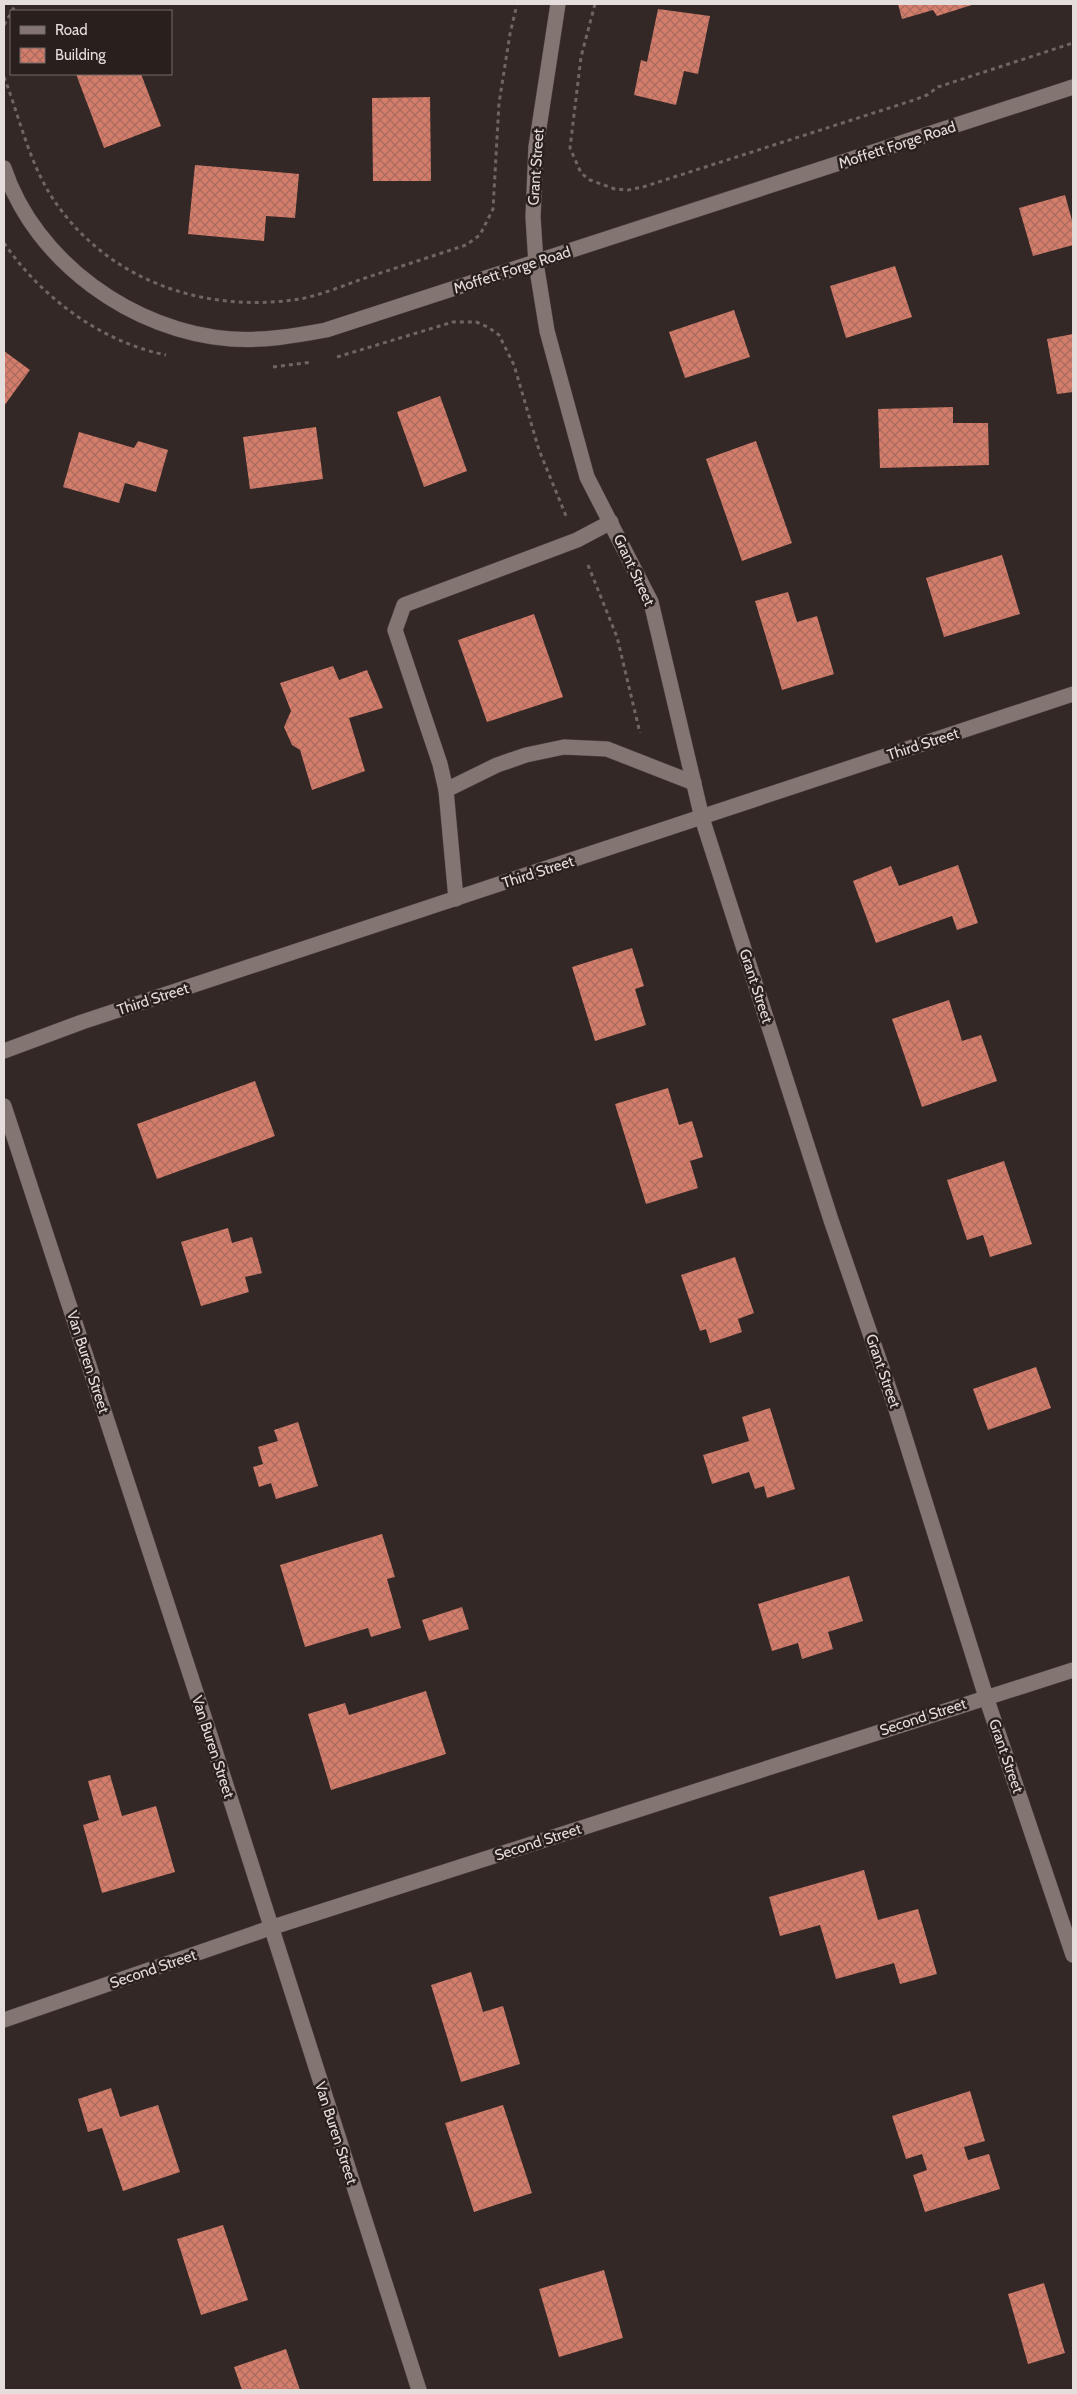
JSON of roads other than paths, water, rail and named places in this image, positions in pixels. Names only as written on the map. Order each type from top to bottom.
[{"type":"street","name":"Grant Street","points":[[558,4],[536,146],[533,217],[536,262],[547,331],[587,478],[651,602],[675,694],[702,818],[831,1220],[895,1406],[986,1697],[1073,1956]]},
{"type":"street","name":"Moffett Forge Road","points":[[4,168],[27,216],[55,253],[91,285],[132,311],[180,330],[222,337],[281,339],[326,330],[1073,87]]},
{"type":"street","points":[[456,899],[446,790],[440,764],[395,630],[404,604],[577,540],[611,522]]},
{"type":"street","name":"Third Street","points":[[4,1051],[82,1022],[1073,694]]},
{"type":"street","points":[[446,790],[497,765],[526,755],[564,747],[607,749],[694,783]]},
{"type":"street","name":"Van Buren Street","points":[[4,1106],[210,1736],[419,2390]]},
{"type":"street","name":"Second Street","points":[[4,2020],[270,1928],[1073,1670]]}]
